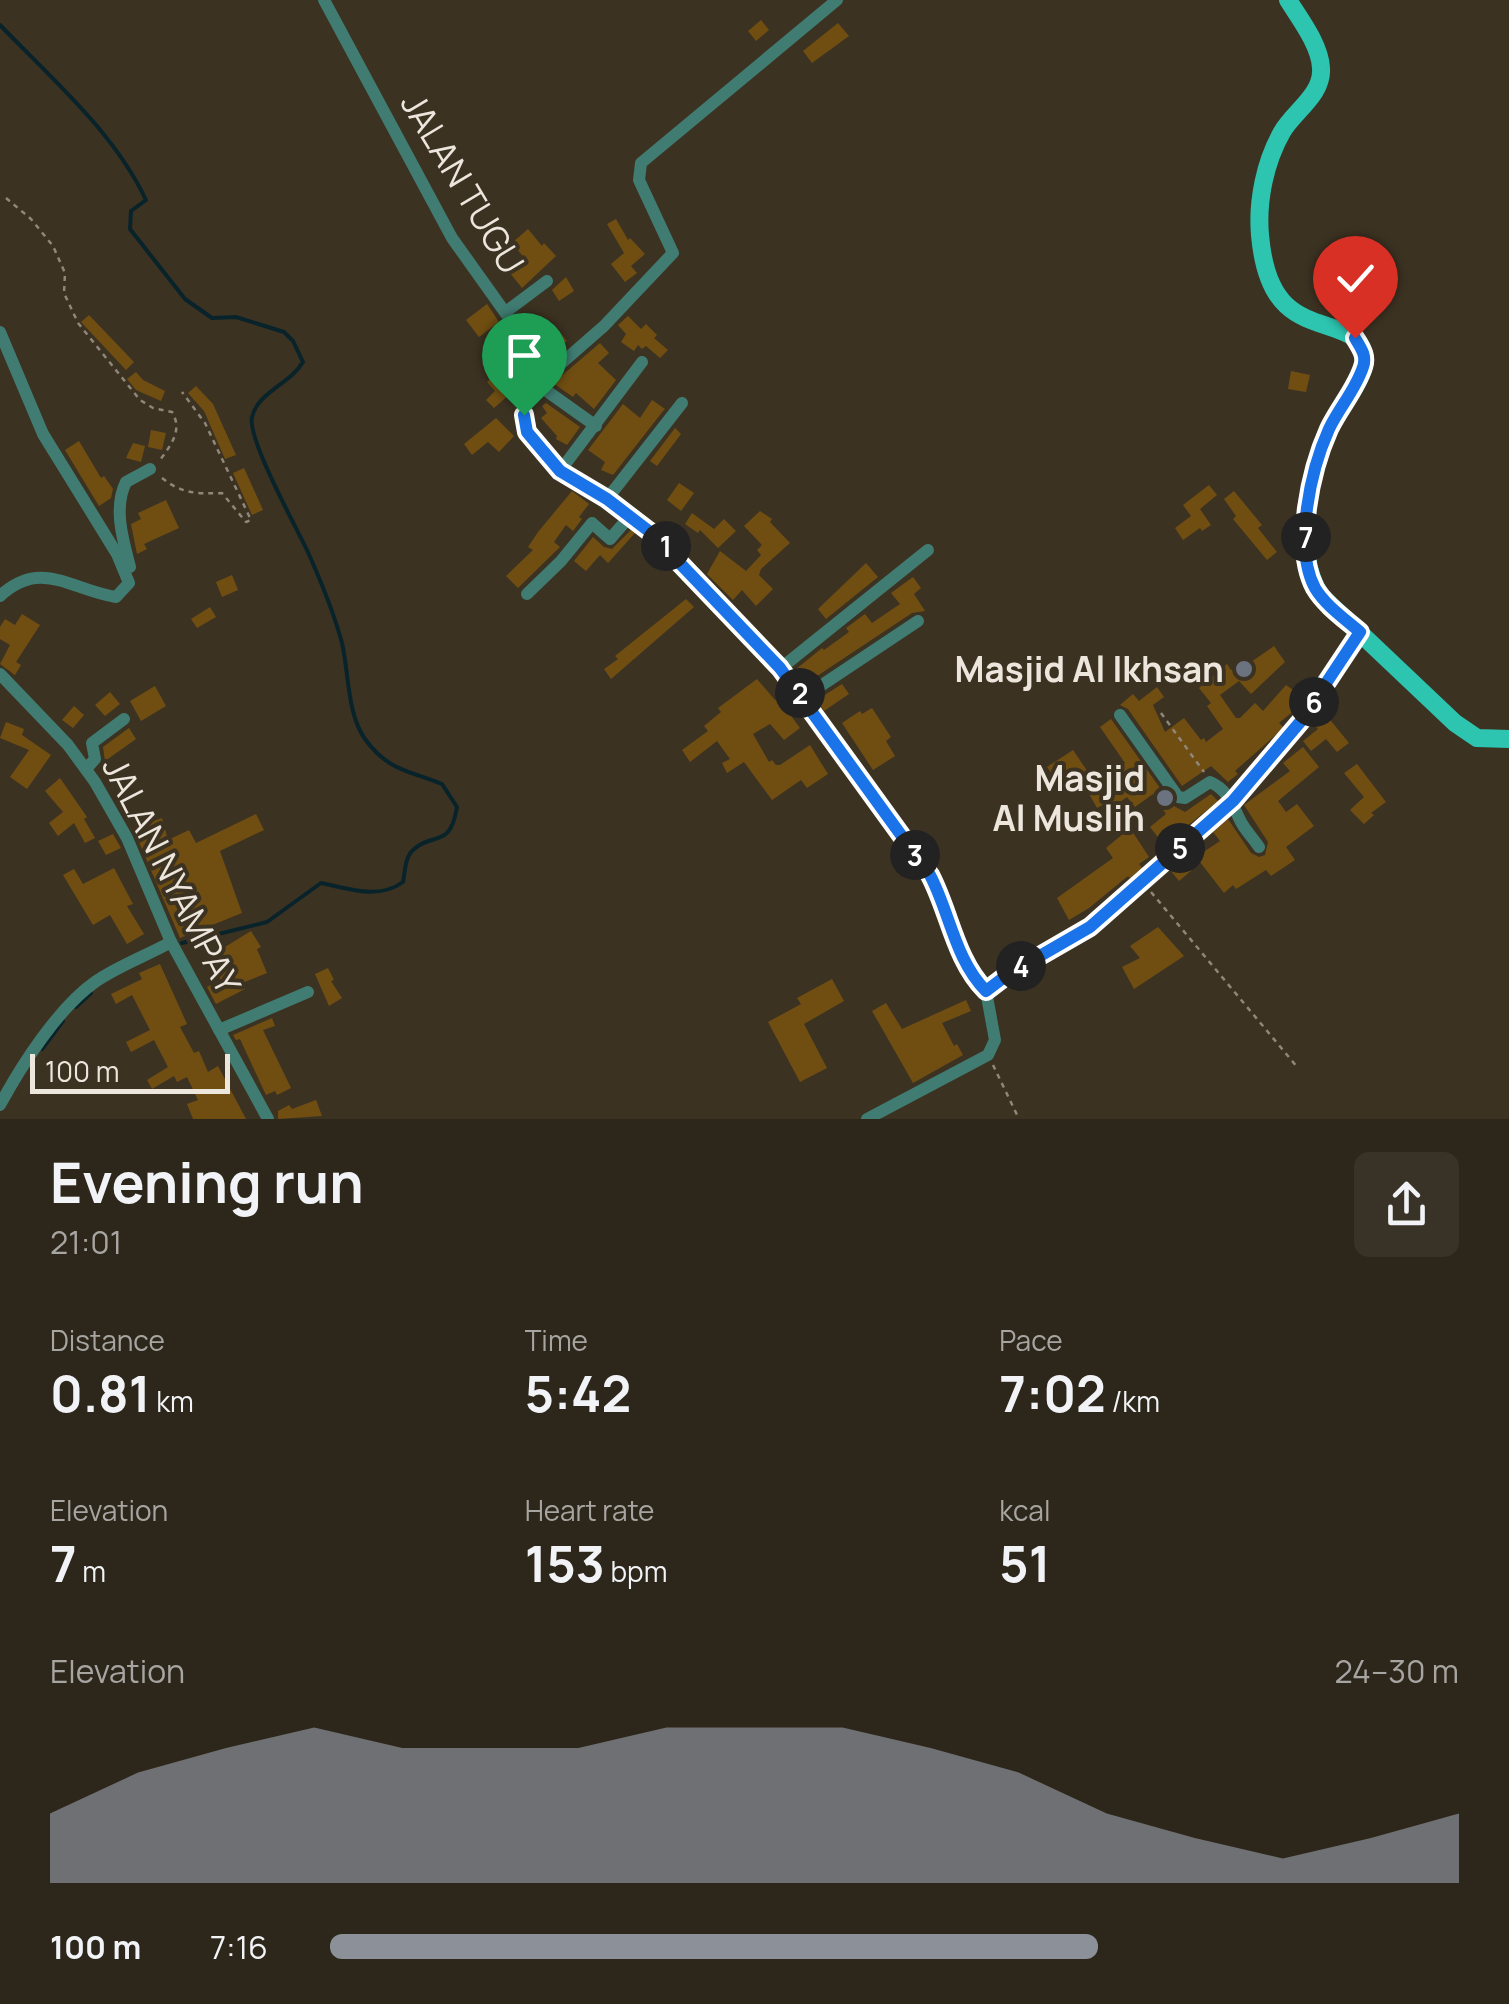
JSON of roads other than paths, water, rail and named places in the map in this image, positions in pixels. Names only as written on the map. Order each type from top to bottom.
[{"type":"main road","points":[[1288,0],[1321,67],[1318,87],[1282,132],[1267,172],[1258,210],[1262,262],[1284,304],[1311,322],[1355,338],[1364,353],[1364,366],[1316,461],[1305,522],[1308,567],[1314,586],[1455,723],[1477,738],[1509,739]]},
{"type":"street","name":"JALAN TUGU","points":[[324,0],[444,224],[550,374]]},
{"type":"street","points":[[837,0],[640,162],[638,180],[664,227],[673,253],[604,326],[537,384],[527,399],[524,415],[527,432],[560,471],[607,499],[672,552],[780,668],[930,875],[944,902],[961,955],[972,977],[986,991],[995,1040],[988,1055],[866,1119]]},
{"type":"street","points":[[507,311],[547,281]]},
{"type":"street","points":[[0,332],[43,434],[118,554],[129,584]]},
{"type":"street","points":[[560,471],[642,362]]},
{"type":"street","points":[[537,384],[596,426]]},
{"type":"street","points":[[607,499],[682,404]]},
{"type":"street","points":[[0,596],[16,582],[38,576],[116,597],[129,584],[132,573],[122,534],[119,500],[126,482],[150,468]]},
{"type":"street","points":[[528,594],[592,524],[610,539],[630,516]]},
{"type":"street","points":[[780,668],[928,550]]},
{"type":"street","points":[[804,698],[918,621]]},
{"type":"street","points":[[986,991],[1090,927],[1233,801],[1301,721],[1360,632]]},
{"type":"street","name":"JALAN NYAMPAY","points":[[0,674],[86,769],[127,838],[171,942],[268,1119]]},
{"type":"street","points":[[1120,714],[1178,796],[1185,798],[1210,782],[1233,801],[1238,818],[1259,847]]},
{"type":"street","points":[[86,769],[96,759],[92,744],[124,719]]},
{"type":"street","points":[[0,1105],[61,1016],[94,983],[171,942]]},
{"type":"street","points":[[219,1030],[308,992]]},
{"type":"waterway","points":[[0,25],[80,107],[133,175],[146,200],[131,211],[130,229],[185,299],[212,318],[236,317],[284,332],[293,341],[303,362],[255,408],[252,428],[257,443],[331,608],[359,729],[374,750],[391,764],[442,784],[457,807],[450,829],[410,853],[403,882],[393,887],[364,892],[321,883],[267,922],[182,943]]},
{"type":"waterway","points":[[76,1007],[91,993]]},
{"type":"waterway","points":[[42,1049],[63,1021]]},
{"type":"place","name":"Masjid Al Ikhsan","points":[[1244,669]]},
{"type":"place","name":"Masjid Al Muslih","points":[[1165,798]]}]
